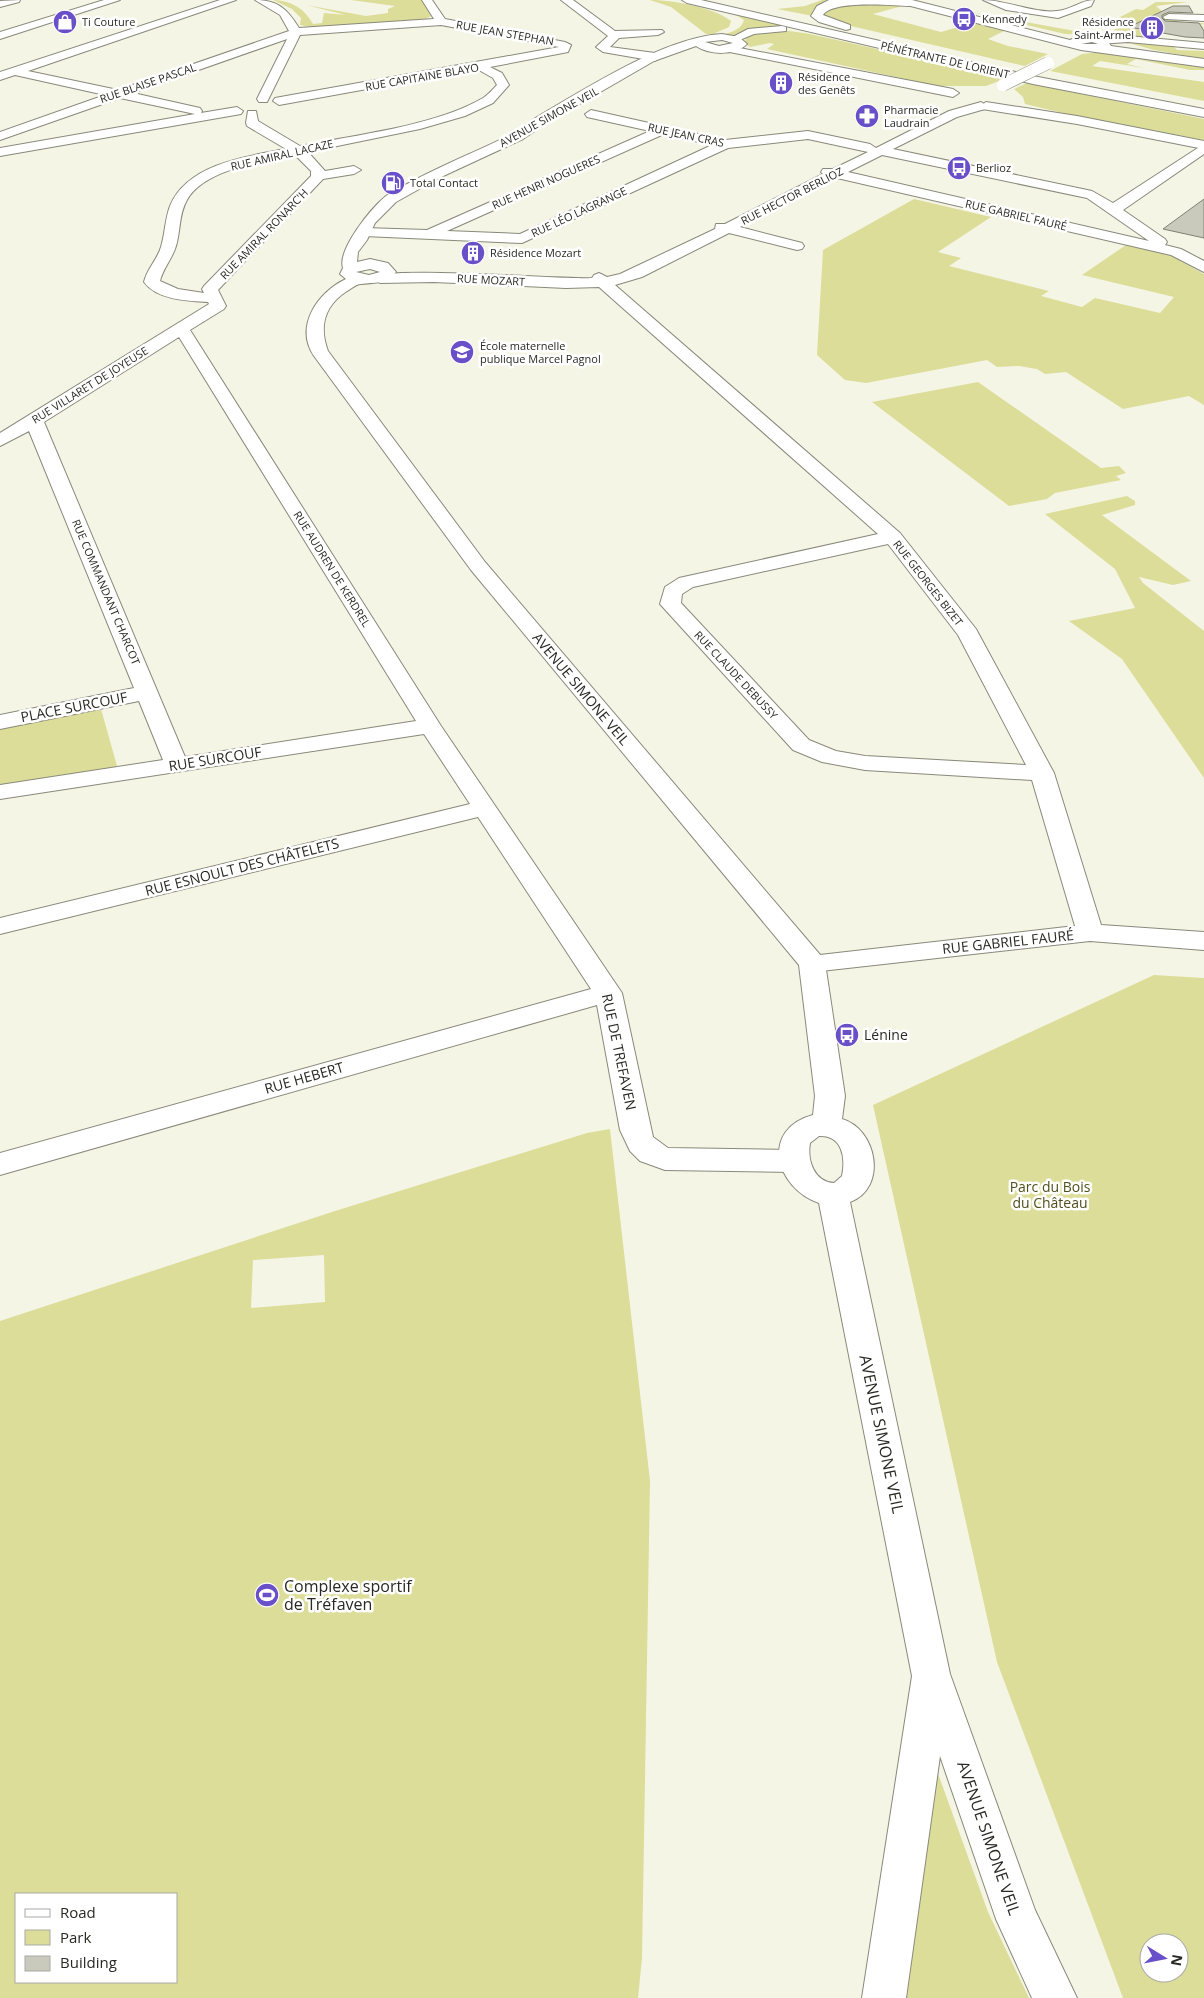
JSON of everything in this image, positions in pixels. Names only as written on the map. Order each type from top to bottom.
[{"type":"main road","points":[[0,4],[15,0]]},
{"type":"main road","points":[[0,36],[115,0]]},
{"type":"main road","points":[[0,76],[231,0]]},
{"type":"main road","points":[[258,106],[296,32],[284,13],[260,0]]},
{"type":"main road","name":"RUE JEAN STEPHAN","points":[[427,0],[441,22],[565,48]]},
{"type":"main road","points":[[566,0],[613,35],[658,32]]},
{"type":"main road","points":[[674,0],[719,11],[733,18],[736,34]]},
{"type":"main road","name":"PÉNÉTRANTE DE LORIENT","points":[[688,0],[1033,80],[1204,113]]},
{"type":"main road","name":"PÉNÉTRANTE DE LORIENT","points":[[714,0],[1110,88],[1204,106]]},
{"type":"main road","points":[[731,0],[769,7]]},
{"type":"main road","points":[[1110,88],[836,25],[816,16],[821,8],[834,2],[862,0],[906,1],[1081,44],[1101,44],[1204,63]]},
{"type":"main road","points":[[988,0],[1006,7],[1058,14],[1087,4],[1089,0]]},
{"type":"main road","points":[[1169,17],[1204,18]]},
{"type":"main road","name":"RUE BLAISE PASCAL","points":[[0,136],[296,32],[441,22]]},
{"type":"main road","points":[[702,44],[716,37],[762,30],[800,30],[923,58],[1033,80]]},
{"type":"main road","points":[[724,48],[736,34]]},
{"type":"main road","points":[[736,34],[828,68]]},
{"type":"main road","points":[[593,49],[612,42],[614,39],[613,35]]},
{"type":"main road","points":[[1101,44],[1128,39],[1204,46]]},
{"type":"main road","points":[[702,44],[956,94],[984,106],[1077,120],[1204,147]]},
{"type":"main road","name":"AVENUE SIMONE VEIL","points":[[702,44],[651,59],[540,121],[518,136],[412,186],[378,210],[348,255],[355,274],[331,294],[319,312],[313,334],[320,352],[478,566],[812,963]]},
{"type":"main road","name":"AVENUE SIMONE VEIL","points":[[619,78],[702,44]]},
{"type":"main road","points":[[1077,120],[1007,99],[998,88],[1081,44]]},
{"type":"main road","points":[[565,48],[593,49],[651,59]]},
{"type":"main road","name":"RUE CAPITAINE BLAYO","points":[[0,152],[481,66],[565,48]]},
{"type":"main road","name":"RUE AMIRAL LACAZE","points":[[213,298],[194,297],[165,291],[152,282],[153,274],[168,250],[173,231],[175,211],[183,196],[207,175],[222,168],[298,150],[412,127],[450,117],[483,105],[496,97],[503,85],[498,76],[481,66]]},
{"type":"main road","points":[[0,68],[210,114]]},
{"type":"main road","name":"RUE HECTOR BERLIOZ","points":[[876,149],[946,108],[956,94]]},
{"type":"main road","name":"RUE HECTOR BERLIOZ","points":[[601,280],[621,280],[638,274],[723,227],[876,149],[953,114],[984,106],[1001,104],[1007,99]]},
{"type":"main road","name":"RUE AMIRAL RONARC'H","points":[[181,328],[218,306],[210,289],[318,176],[318,170],[298,150],[252,123],[258,106]]},
{"type":"main road","name":"RUE JEAN CRAS","points":[[591,114],[725,144],[808,135],[1092,195],[1176,252]]},
{"type":"main road","name":"RUE HENRI NOGUERES","points":[[429,234],[663,130]]},
{"type":"main road","name":"RUE LÉO LAGRANGE","points":[[362,236],[429,234],[522,239],[725,144]]},
{"type":"main road","points":[[1113,210],[1204,147]]},
{"type":"main road","name":"RUE AMIRAL RONARC'H","points":[[318,176],[354,170]]},
{"type":"main road","name":"RUE GABRIEL FAURÉ","points":[[829,172],[1176,252],[1204,267]]},
{"type":"main road","points":[[723,227],[797,246]]},
{"type":"main road","points":[[362,236],[367,255],[382,270]]},
{"type":"main road","name":"RUE MOZART","points":[[355,274],[382,270],[418,276],[601,280]]},
{"type":"main road","name":"RUE GEORGES BIZET","points":[[601,280],[893,537],[968,634],[1042,773],[1090,933]]},
{"type":"main road","name":"RUE VILLARET DE JOYEUSE","points":[[0,441],[181,328]]},
{"type":"main road","name":"RUE AUDREN DE KERDREL","points":[[181,328],[430,726],[484,808]]},
{"type":"main road","name":"RUE COMMANDANT CHARCOT","points":[[34,420],[177,765]]},
{"type":"main road","name":"RUE CLAUDE DEBUSSY","points":[[893,537],[686,582],[672,591],[670,604],[801,745],[830,757],[864,763],[1042,773]]},
{"type":"main road","name":"PLACE SURCOUF","points":[[0,722],[148,692]]},
{"type":"main road","name":"RUE SURCOUF","points":[[0,792],[430,726]]},
{"type":"main road","name":"RUE ESNOULT DES CHÂTELETS","points":[[0,926],[484,808]]},
{"type":"main road","name":"RUE DE TREFAVEN","points":[[484,808],[608,993],[635,1130],[641,1143],[651,1153],[665,1159],[794,1161]]},
{"type":"main road","name":"RUE GABRIEL FAURÉ","points":[[812,963],[1090,933],[1204,942]]},
{"type":"main road","points":[[812,963],[830,1096],[827,1125]]},
{"type":"main road","name":"RUE HEBERT","points":[[0,1164],[608,993]]},
{"type":"main road","points":[[827,1125],[843,1130],[858,1154],[859,1169],[855,1182],[844,1193],[833,1195],[819,1192],[808,1186],[798,1175],[794,1161],[794,1149],[800,1136],[812,1126],[827,1125]]},
{"type":"main road","name":"AVENUE SIMONE VEIL","points":[[833,1195],[931,1674],[1017,1919],[1055,1998]]},
{"type":"main road","name":"AVENUE SIMONE VEIL","points":[[884,1998],[931,1674]]},
{"type":"green space","points":[[273,0],[280,0],[297,6],[313,24],[322,23],[324,13],[346,15],[306,5],[366,16],[388,13],[388,9],[395,6],[351,0],[422,0],[431,16],[422,21],[320,29],[300,25],[301,18],[292,9]]},
{"type":"green space","points":[[650,0],[692,5],[714,12],[731,21],[729,27],[713,34],[706,34],[671,7]]},
{"type":"green space","points":[[822,0],[832,0],[812,13],[813,16],[777,9],[805,6]]},
{"type":"green space","points":[[1156,2],[1188,2],[1156,6],[1164,13],[1170,12],[1171,16],[1165,16],[1165,19],[1177,19],[1179,23],[1204,23],[1201,25],[1204,28],[1187,29],[1204,29],[1204,32],[1138,22],[1129,27],[1154,36],[1144,39],[1106,35],[1119,27],[1112,21],[1136,9],[1143,10]]},
{"type":"green space","points":[[842,4],[906,5],[873,14],[941,32],[975,22],[1006,30],[988,39],[1008,46],[1048,54],[1025,66],[842,24],[822,15],[823,11]]},
{"type":"green space","points":[[971,12],[1086,33],[1093,35],[1065,34]]},
{"type":"green space","points":[[733,13],[794,27],[760,28],[732,36],[723,35],[736,30],[743,23],[744,20]]},
{"type":"green space","points":[[783,30],[810,34],[1007,78],[986,86],[940,86],[904,81],[905,79],[767,49],[774,44],[770,43],[750,47],[745,42],[746,37],[754,33]]},
{"type":"green space","points":[[1125,42],[1174,47],[1177,50],[1204,51],[1204,59],[1154,50]]},
{"type":"green space","points":[[1100,52],[1204,67],[1204,70],[1190,70],[1136,59],[1127,64],[1144,68],[1100,61],[1092,66],[1204,82],[1204,101],[1050,71],[1082,54]]},
{"type":"green space","points":[[1027,83],[1204,119],[1204,140],[1075,116],[1025,104],[1023,97],[1014,89]]},
{"type":"green space","points":[[914,199],[991,217],[938,252],[961,258],[949,266],[1049,291],[1041,296],[1082,307],[1095,298],[1160,313],[1174,297],[1082,275],[1126,245],[1168,254],[1204,274],[1204,405],[1189,396],[1123,409],[1066,372],[1045,374],[1037,369],[1019,366],[997,367],[987,360],[866,383],[845,380],[817,355],[823,250]]},
{"type":"green space","points":[[978,382],[1101,468],[1119,466],[1126,473],[1116,476],[1121,480],[1055,493],[1047,499],[1009,506],[872,402]]},
{"type":"green space","points":[[1127,496],[1135,501],[1135,505],[1102,515],[1191,581],[1173,585],[1139,577],[1143,583],[1204,631],[1204,778],[1122,659],[1069,621],[1135,608],[1115,569],[1045,514]]},
{"type":"green space","points":[[99,702],[119,773],[0,792],[0,722]]},
{"type":"green space","name":"Parc du Bois du Château","points":[[1154,975],[1204,978],[1204,1998],[1123,1998],[997,1662],[873,1105]]},
{"type":"green space","name":"Complexe sportif de Tréfaven","points":[[610,1129],[650,1481],[642,1958],[638,1998],[0,1998],[0,1321],[335,1211],[587,1133]],"holes":[[[324,1255],[325,1302],[251,1308],[253,1260]]]},
{"type":"green space","points":[[936,1768],[988,1912],[1029,1998],[899,1998]]},
{"type":"building","points":[[1173,6],[1189,6],[1193,13],[1169,12],[1162,15],[1162,18],[1165,21],[1199,23],[1204,31],[1204,38],[1185,37],[1129,27]]},
{"type":"building","points":[[1204,199],[1204,238],[1163,229]]},
{"type":"place","name":"Kennedy","points":[[964,19]]},
{"type":"place","name":"Ti Couture","points":[[65,22]]},
{"type":"place","name":"Résidence Saint-Armel","points":[[1152,28]]},
{"type":"place","name":"Résidence des Genêts","points":[[781,83]]},
{"type":"place","name":"Pharmacie Laudrain","points":[[867,116]]},
{"type":"place","name":"Berlioz","points":[[959,168]]},
{"type":"place","name":"Total Contact","points":[[393,183]]},
{"type":"place","name":"Résidence Mozart","points":[[473,253]]},
{"type":"place","name":"École maternelle publique Marcel Pagnol","points":[[462,352]]},
{"type":"place","name":"Lénine","points":[[847,1035]]},
{"type":"place","name":"Complexe sportif de Tréfaven","points":[[267,1595]]}]
